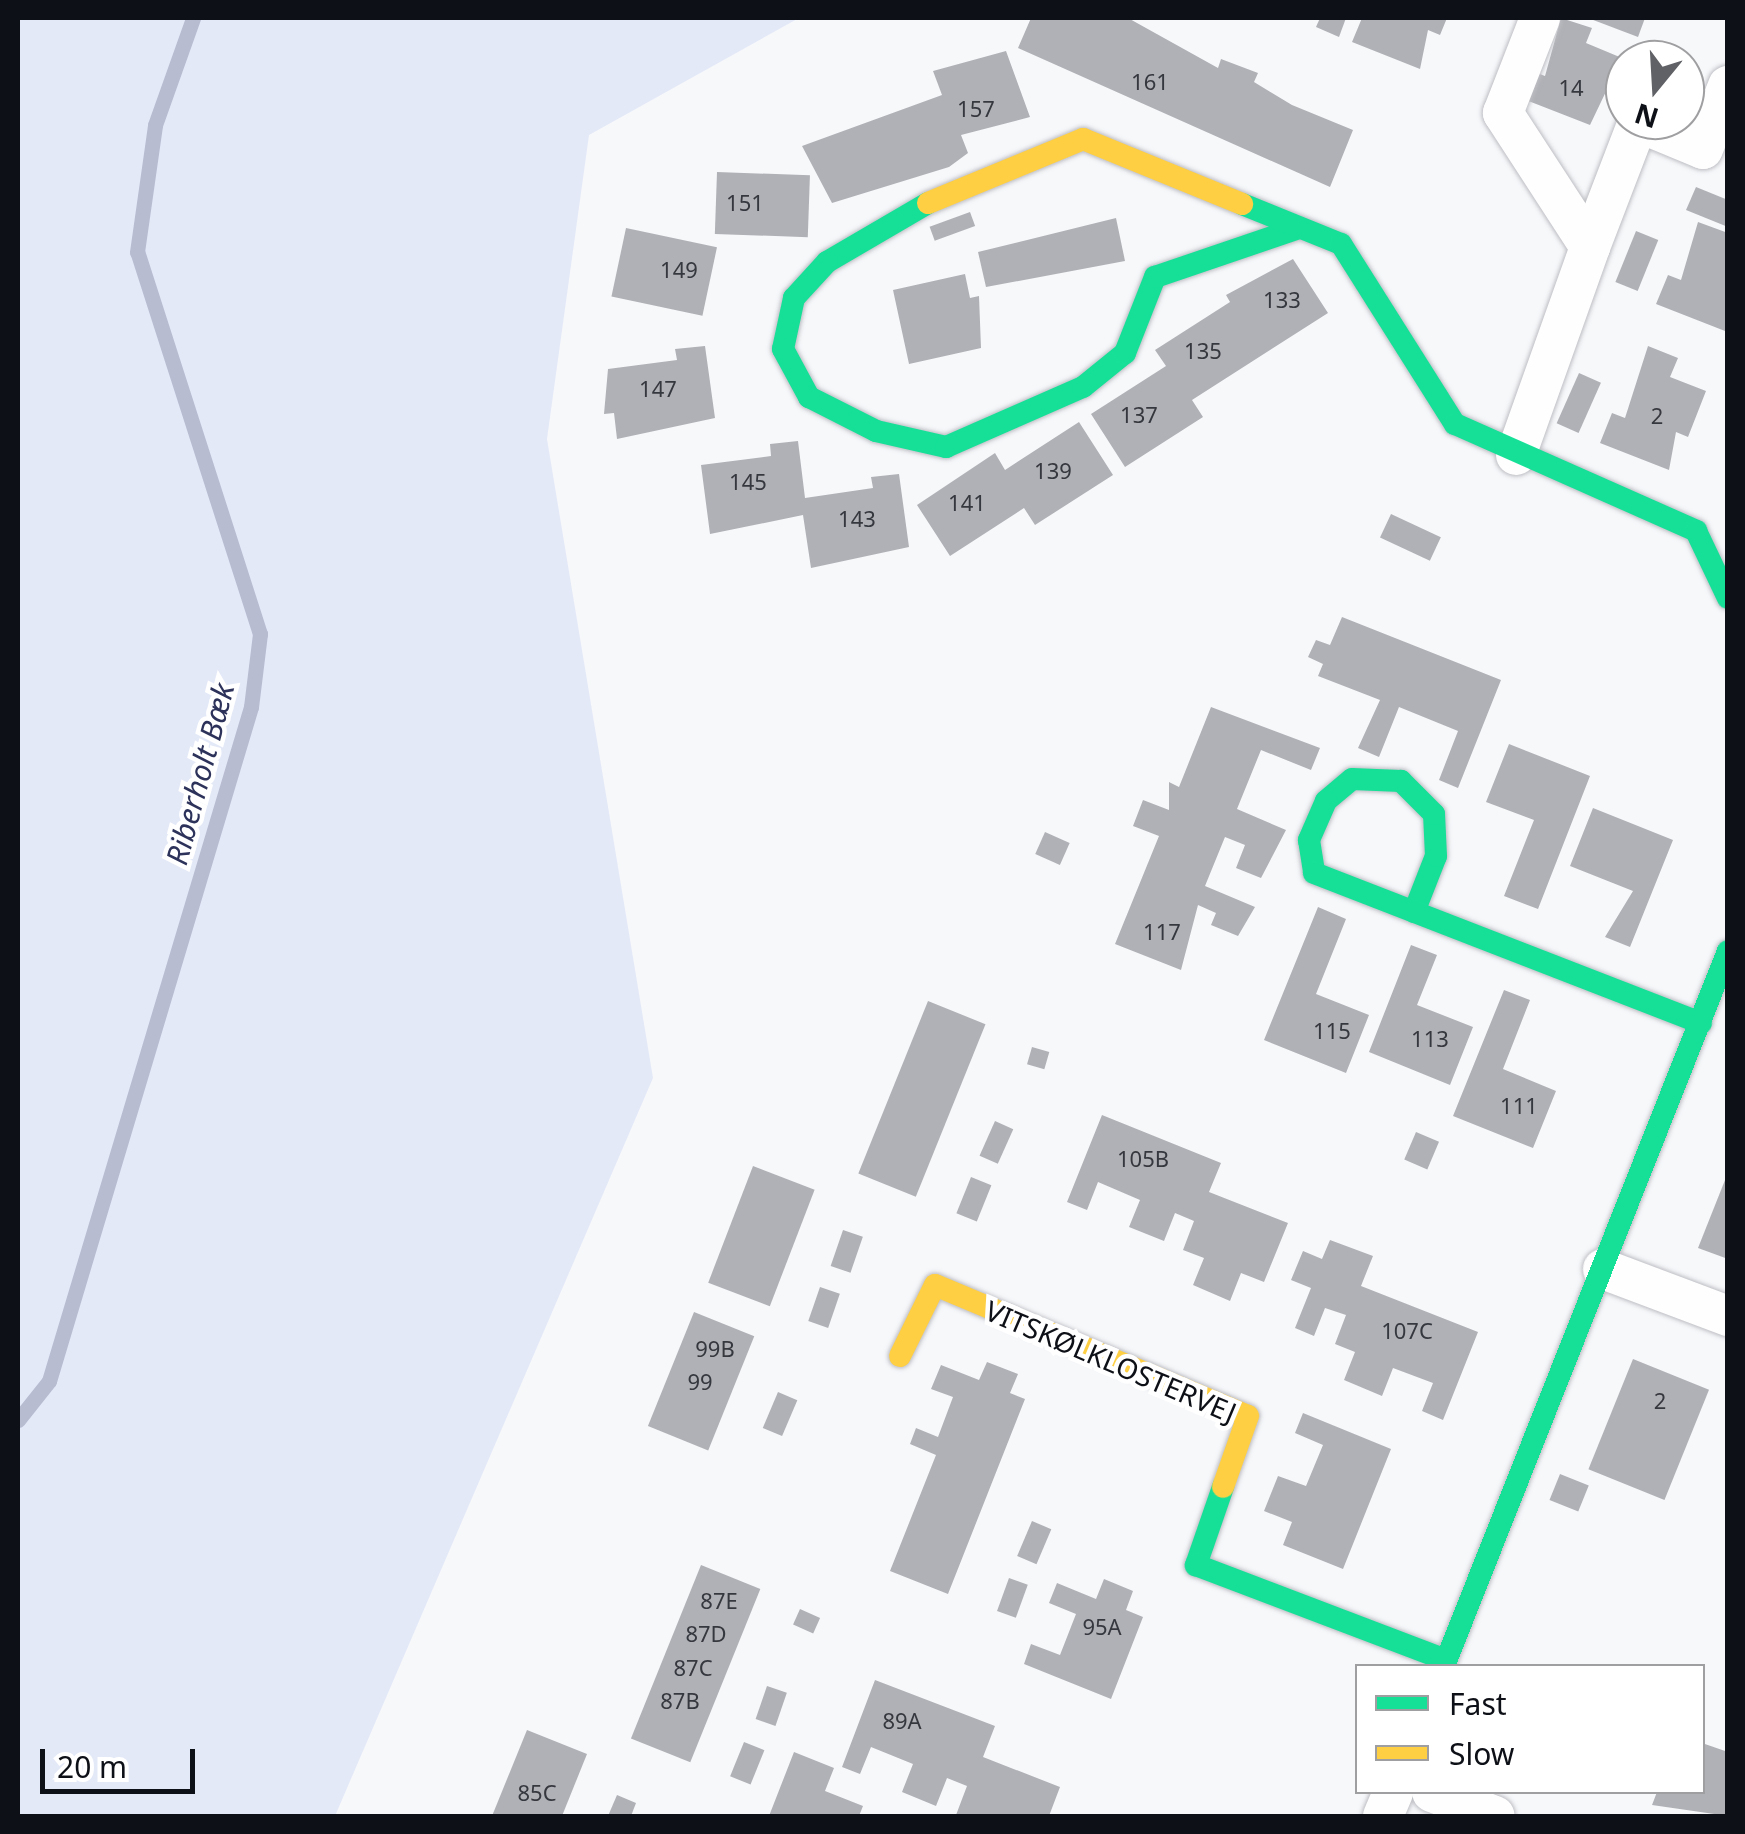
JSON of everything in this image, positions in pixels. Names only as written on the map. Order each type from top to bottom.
[{"type":"street","points":[[1540,18],[1503,113],[1590,247]]},
{"type":"street","points":[[1516,455],[1638,122],[1702,148],[1728,86]]},
{"type":"street","points":[[1299,228],[1155,278],[1125,354],[1083,386],[946,447],[876,431],[809,397],[782,350],[794,298],[826,262],[917,208],[1083,139],[1341,244],[1455,424],[1516,455],[1696,531],[1728,598]]},
{"type":"street","points":[[1414,912],[1436,856],[1434,814],[1401,781],[1352,779],[1326,801],[1309,840],[1314,873],[1414,912],[1701,1023]]},
{"type":"street","name":"VITSKØLKLOSTERVEJ","points":[[900,1356],[935,1286],[1248,1416],[1196,1565],[1445,1663],[1728,952]]},
{"type":"street","points":[[1603,1269],[1728,1316]]},
{"type":"street","points":[[1437,1794],[1495,1816]]},
{"type":"shaded area","points":[[18,18],[799,18],[589,135],[547,439],[653,1078],[335,1816],[18,1816]]},
{"type":"building","points":[[1031,18],[1128,18],[1218,68],[1221,59],[1258,73],[1254,82],[1292,105],[1353,130],[1330,187],[1018,48]]},
{"type":"building","points":[[1320,18],[1346,18],[1339,37],[1316,27]]},
{"type":"building","points":[[1362,18],[1447,18],[1440,35],[1428,30],[1420,69],[1352,42]]},
{"type":"building","points":[[1561,18],[1592,28],[1586,43],[1605,51],[1605,94],[1590,125],[1521,98],[1532,71],[1545,76]]},
{"type":"building","points":[[1588,18],[1645,18],[1638,37]]},
{"type":"building","points":[[1006,51],[1030,117],[961,135],[968,153],[949,167],[832,203],[802,146],[942,95],[933,71]]},
{"type":"building","points":[[717,172],[810,175],[808,237],[715,234]]},
{"type":"building","points":[[1696,187],[1728,200],[1728,227],[1686,210]]},
{"type":"building","points":[[970,212],[975,226],[935,241],[930,227]]},
{"type":"building","points":[[1116,218],[1125,261],[986,287],[978,252]]},
{"type":"building","points":[[1698,222],[1728,233],[1725,331],[1656,304],[1668,275],[1681,280]]},
{"type":"building","points":[[626,228],[717,247],[702,316],[611,296]]},
{"type":"building","points":[[1636,231],[1658,240],[1638,291],[1615,282]]},
{"type":"building","points":[[1293,259],[1328,313],[1192,400],[1203,417],[1125,467],[1091,414],[1166,366],[1155,350],[1230,302],[1226,295]]},
{"type":"building","points":[[965,274],[970,298],[979,296],[981,348],[909,364],[893,290]]},
{"type":"building","points":[[705,346],[715,418],[617,439],[614,413],[604,414],[608,369],[677,360],[675,349]]},
{"type":"building","points":[[1648,346],[1678,358],[1670,377],[1706,391],[1688,437],[1676,432],[1669,470],[1600,443],[1612,413],[1625,418]]},
{"type":"building","points":[[1579,373],[1601,383],[1579,433],[1557,423]]},
{"type":"building","points":[[1079,422],[1113,475],[1035,525],[1024,508],[950,556],[917,505],[995,453],[1005,470]]},
{"type":"building","points":[[798,441],[805,498],[873,488],[871,477],[899,474],[909,547],[811,568],[803,515],[710,534],[701,465],[771,456],[770,444]]},
{"type":"building","points":[[1391,514],[1441,537],[1430,561],[1380,538]]},
{"type":"building","points":[[1342,617],[1501,680],[1458,788],[1439,780],[1458,731],[1399,707],[1379,757],[1358,748],[1380,700],[1318,676],[1323,664],[1308,657],[1316,640],[1330,645]]},
{"type":"building","points":[[1211,707],[1320,748],[1311,770],[1261,750],[1237,809],[1286,830],[1261,878],[1236,868],[1245,845],[1225,837],[1205,886],[1255,907],[1238,936],[1211,925],[1216,913],[1198,905],[1181,970],[1115,944],[1159,836],[1133,826],[1143,800],[1169,810],[1169,782],[1179,787]]},
{"type":"building","points":[[1509,744],[1590,776],[1538,909],[1504,896],[1534,820],[1486,802]]},
{"type":"building","points":[[1593,808],[1673,840],[1630,947],[1605,937],[1633,891],[1570,866]]},
{"type":"building","points":[[1045,832],[1070,843],[1060,865],[1035,854]]},
{"type":"building","points":[[1318,907],[1346,919],[1316,994],[1369,1015],[1346,1073],[1264,1040]]},
{"type":"building","points":[[1411,945],[1437,955],[1417,1005],[1473,1027],[1450,1085],[1369,1052]]},
{"type":"building","points":[[1504,990],[1530,1000],[1503,1069],[1556,1091],[1533,1148],[1453,1116]]},
{"type":"building","points":[[928,1001],[985,1024],[916,1197],[858,1173]]},
{"type":"building","points":[[1032,1047],[1049,1052],[1044,1069],[1027,1064]]},
{"type":"building","points":[[1102,1115],[1221,1163],[1209,1192],[1288,1223],[1264,1282],[1241,1273],[1230,1301],[1193,1285],[1204,1258],[1183,1250],[1194,1221],[1175,1213],[1164,1241],[1129,1227],[1140,1200],[1098,1182],[1087,1210],[1067,1202]]},
{"type":"building","points":[[995,1121],[1013,1129],[998,1164],[980,1156]]},
{"type":"building","points":[[1416,1132],[1439,1142],[1427,1169],[1404,1160]]},
{"type":"building","points":[[753,1166],[815,1190],[770,1306],[708,1283]]},
{"type":"building","points":[[1728,1175],[1728,1259],[1698,1248]]},
{"type":"building","points":[[971,1177],[991,1185],[977,1221],[956,1213]]},
{"type":"building","points":[[843,1230],[863,1237],[850,1273],[831,1266]]},
{"type":"building","points":[[1330,1240],[1373,1256],[1361,1286],[1478,1332],[1443,1420],[1422,1411],[1433,1383],[1393,1368],[1382,1396],[1344,1380],[1355,1352],[1335,1344],[1346,1315],[1325,1308],[1314,1336],[1295,1328],[1311,1288],[1291,1280],[1303,1251],[1322,1259]]},
{"type":"building","points":[[820,1287],[840,1294],[828,1328],[808,1321]]},
{"type":"building","points":[[694,1312],[754,1336],[708,1450],[648,1426]]},
{"type":"building","points":[[1633,1359],[1709,1390],[1664,1500],[1588,1469]]},
{"type":"building","points":[[987,1362],[1018,1374],[1010,1393],[1025,1399],[948,1594],[890,1571],[936,1455],[910,1444],[916,1428],[938,1437],[953,1397],[931,1389],[941,1365],[979,1380]]},
{"type":"building","points":[[778,1392],[797,1400],[782,1436],[763,1428]]},
{"type":"building","points":[[1303,1413],[1391,1449],[1343,1569],[1283,1545],[1292,1522],[1264,1511],[1278,1476],[1306,1486],[1323,1445],[1295,1433]]},
{"type":"building","points":[[1560,1474],[1589,1486],[1578,1512],[1550,1500]]},
{"type":"building","points":[[1032,1521],[1051,1529],[1036,1564],[1017,1556]]},
{"type":"building","points":[[701,1565],[760,1589],[690,1762],[631,1738]]},
{"type":"building","points":[[1009,1578],[1028,1585],[1016,1618],[997,1611]]},
{"type":"building","points":[[1104,1579],[1133,1591],[1126,1610],[1143,1617],[1111,1699],[1024,1664],[1031,1644],[1060,1655],[1076,1614],[1049,1603],[1057,1583],[1096,1599]]},
{"type":"building","points":[[800,1609],[820,1618],[813,1633],[793,1625]]},
{"type":"building","points":[[875,1680],[995,1726],[983,1757],[1060,1787],[1049,1816],[956,1815],[967,1786],[947,1778],[936,1806],[902,1792],[913,1764],[871,1747],[860,1774],[842,1767]]},
{"type":"building","points":[[767,1686],[787,1693],[775,1726],[756,1719]]},
{"type":"building","points":[[527,1730],[587,1754],[562,1816],[492,1816]]},
{"type":"building","points":[[744,1742],[764,1750],[751,1785],[730,1776]]},
{"type":"building","points":[[1705,1744],[1728,1752],[1728,1816],[1652,1805],[1656,1794],[1705,1794]]},
{"type":"building","points":[[794,1752],[834,1768],[825,1791],[863,1806],[859,1816],[769,1816]]},
{"type":"building","points":[[617,1795],[636,1803],[631,1816],[608,1816]]},
{"type":"waterway","name":"Riberholt Bæk","points":[[18,1420],[49,1381],[251,707],[260,634],[137,252],[155,125],[193,18]]},
{"type":"traffic: fast","points":[[928,203],[827,262],[794,298],[783,349],[809,397],[876,431],[946,447],[1083,387],[1125,353],[1155,277],[1299,228]]},
{"type":"traffic: fast","points":[[1242,204],[1341,244],[1455,424],[1696,531],[1728,598]]},
{"type":"traffic: fast","points":[[1414,912],[1436,856],[1434,814],[1401,781],[1352,779],[1326,801],[1309,840],[1314,873],[1701,1023]]},
{"type":"traffic: fast","points":[[1445,1664],[1728,951]]},
{"type":"traffic: fast","points":[[1223,1487],[1196,1565],[1446,1660]]},
{"type":"traffic: slow","points":[[928,203],[1083,139],[1242,204]]},
{"type":"traffic: slow","points":[[900,1356],[935,1285],[1248,1416],[1223,1487]]}]
